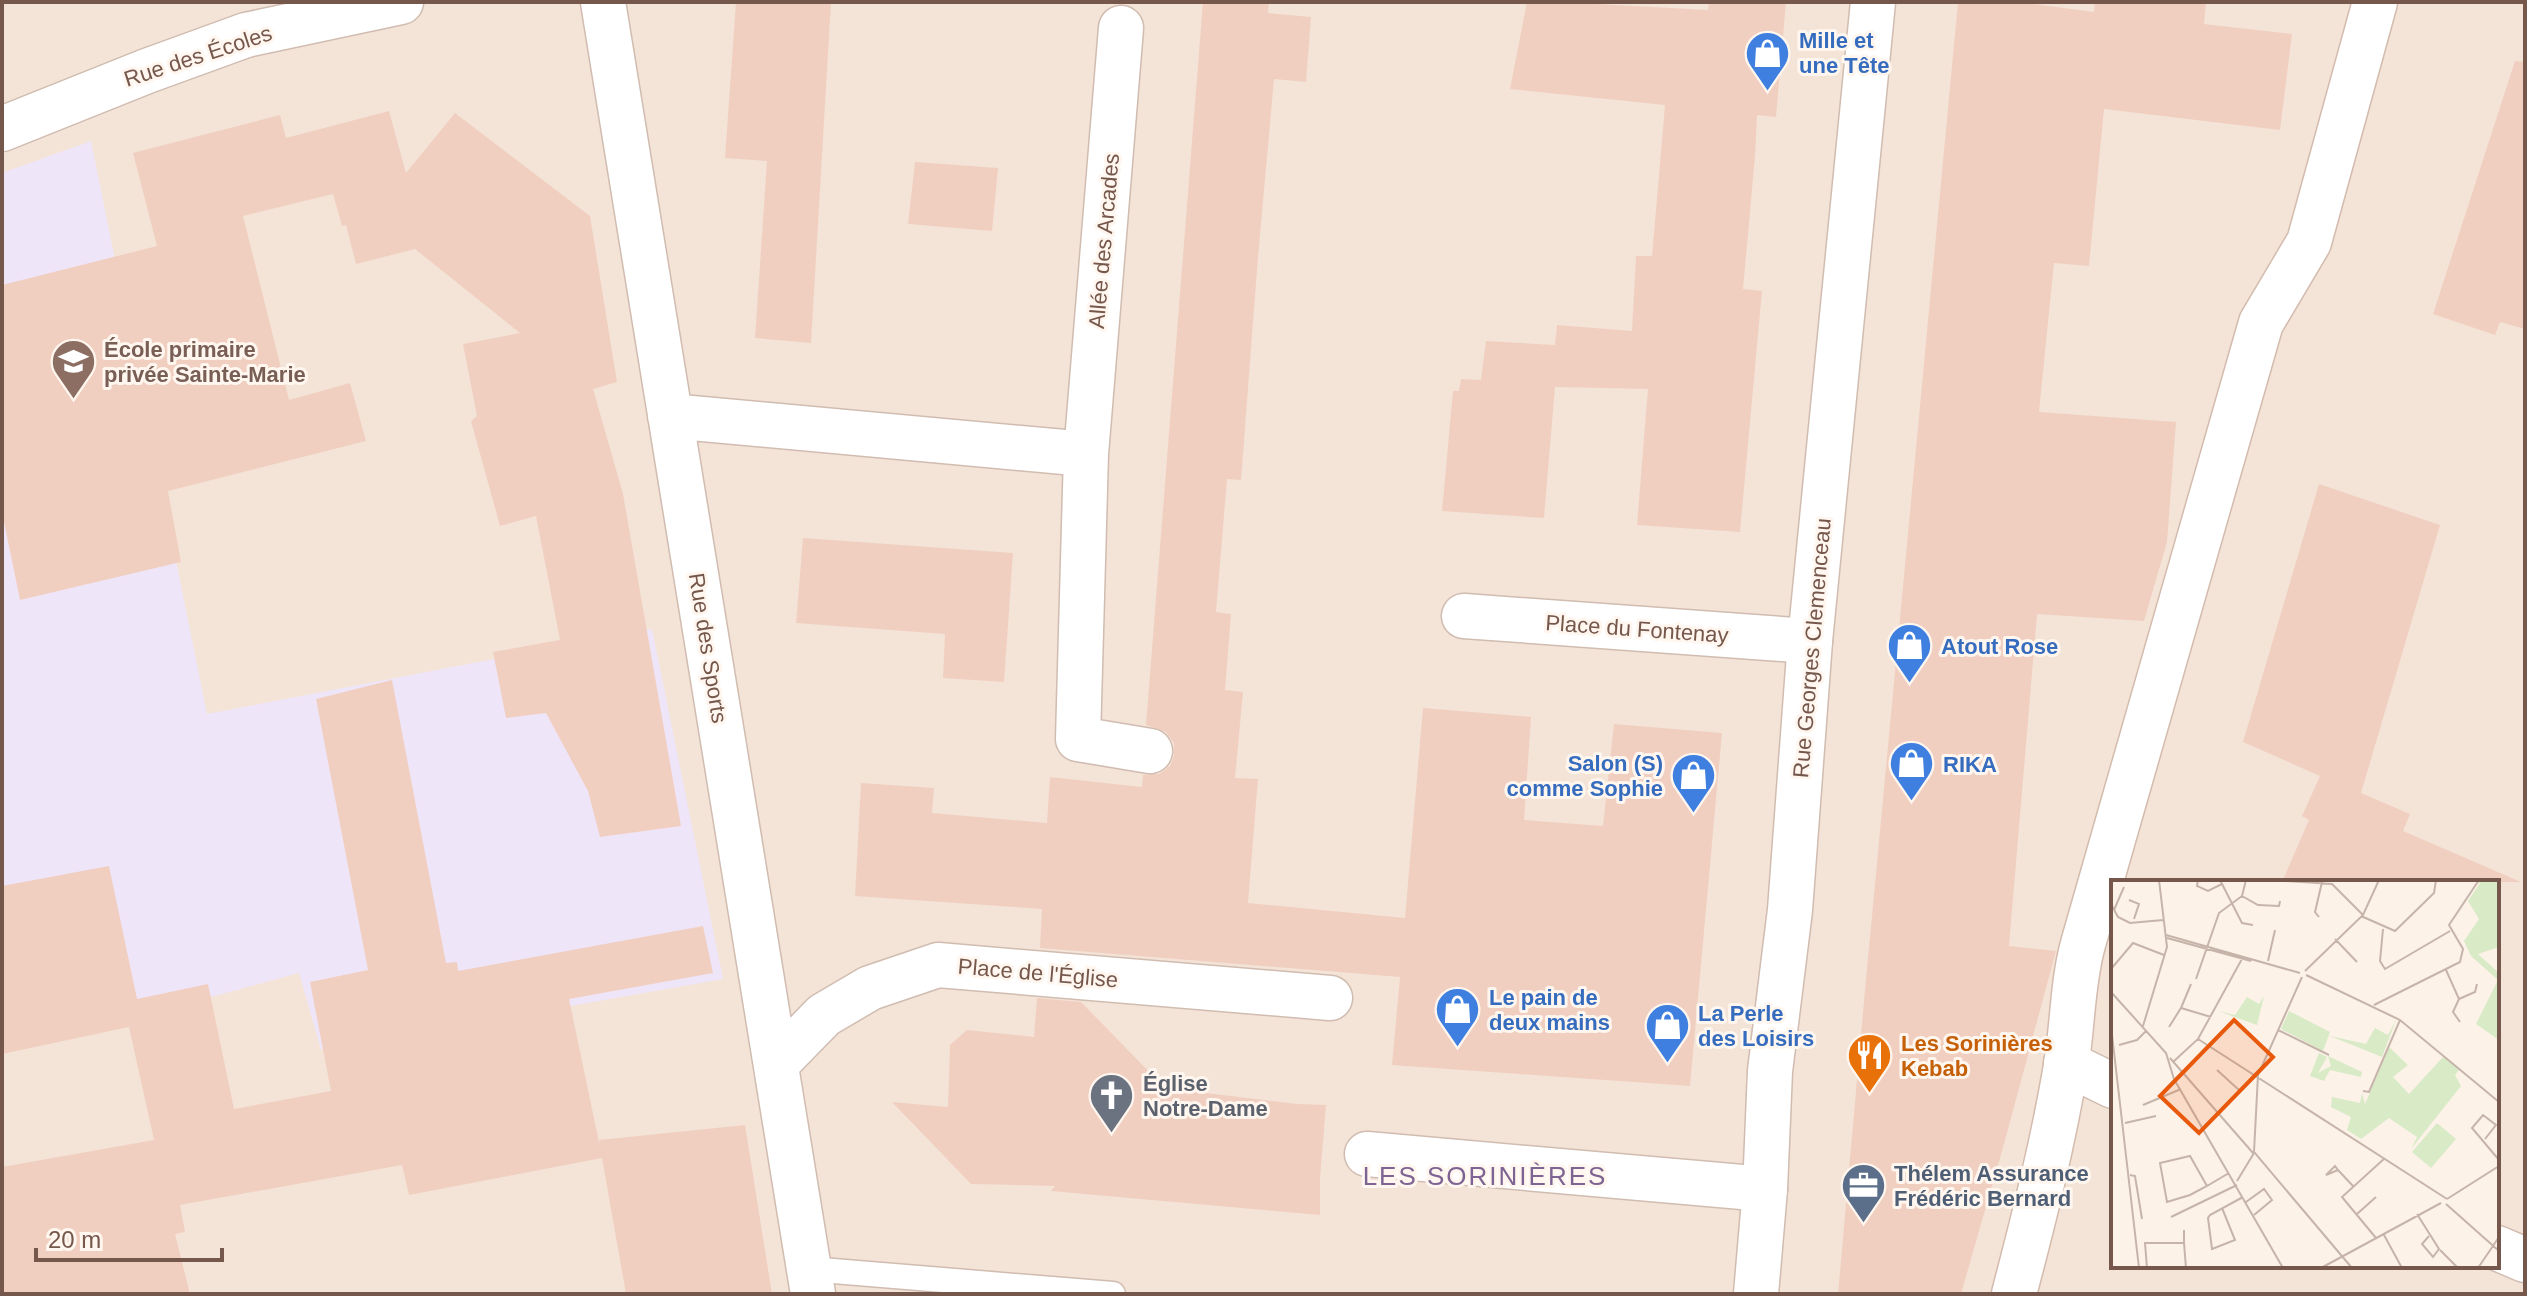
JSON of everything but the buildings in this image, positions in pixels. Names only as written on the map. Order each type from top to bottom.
[{"type":"street","name":"Rue des Écoles","points":[[2,129],[246,35],[401,2]]},
{"type":"street","name":"Rue des Sports","points":[[603,2],[811,1281]]},
{"type":"street","name":"Rue Georges Clemenceau","points":[[1756,1294],[1765,1189],[1770,1071],[1790,910],[1810,641],[1873,2]]},
{"type":"street","points":[[2014,1294],[2042,1186],[2066,1063],[2075,972],[2261,323],[2309,242],[2375,2]]},
{"type":"street","name":"Allée des Arcades","points":[[1121,28],[1086,454],[1078,739],[1150,751]]},
{"type":"street","points":[[670,416],[1086,454]]},
{"type":"street","name":"Place du Fontenay","points":[[1464,616],[1810,641]]},
{"type":"street","name":"Place de l'Église","points":[[776,1064],[824,1015],[870,988],[938,965],[1330,998]]},
{"type":"street","points":[[2066,1063],[2111,1085]]},
{"type":"street","points":[[1367,1154],[1765,1189]]},
{"type":"street","points":[[2499,1249],[2525,1260]]},
{"type":"lane","points":[[811,1281],[1113,1294]]},
{"type":"shaded area","points":[[2,2],[2525,2],[2525,1294],[2,1294]]},
{"type":"shaded area","name":"École primaire privée Sainte-Marie","points":[[91,141],[207,714],[652,629],[723,979],[321,1050],[299,973],[2,1054],[2,173]]},
{"type":"place","name":"Mille et une Tête","points":[[1768,92]]},
{"type":"place","name":"École primaire privée Sainte-Marie","points":[[73,401]]},
{"type":"place","name":"Atout Rose","points":[[1910,685]]},
{"type":"place","name":"RIKA","points":[[1912,803]]},
{"type":"place","name":"Salon (S) comme Sophie","points":[[1694,815]]},
{"type":"place","name":"Le pain de deux mains","points":[[1458,1049]]},
{"type":"place","name":"La Perle des Loisirs","points":[[1667,1065]]},
{"type":"place","name":"Les Sorinières Kebab","points":[[1870,1095]]},
{"type":"place","name":"Église Notre-Dame","points":[[1112,1135]]},
{"type":"place","name":"Thélem Assurance Frédéric Bernard","points":[[1863,1225]]},
{"type":"district","name":"LES SORINIÈRES","points":[[1485,1176]]}]
